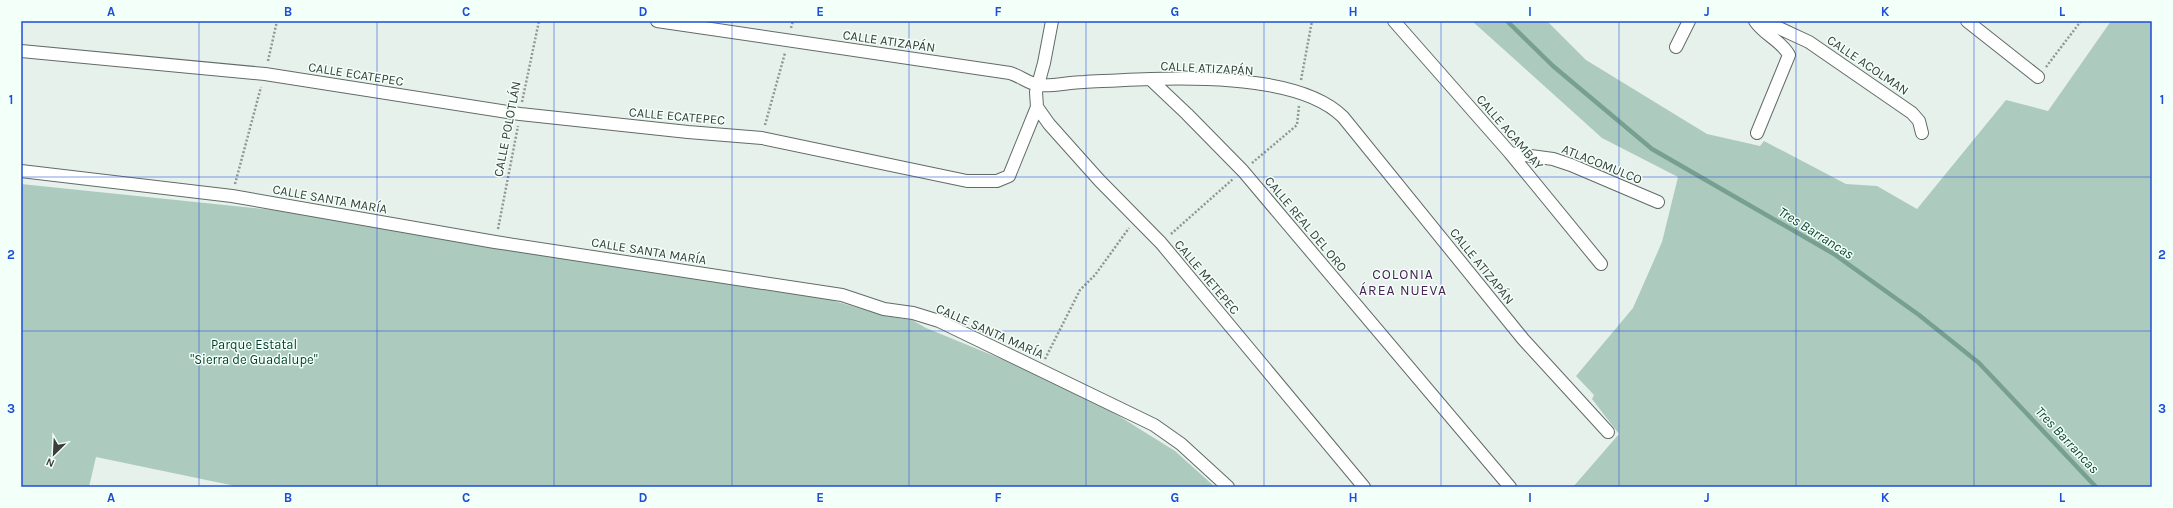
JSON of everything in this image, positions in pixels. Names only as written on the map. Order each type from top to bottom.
[{"type":"street","name":"CALLE ATIZAPÁN","points":[[657,21],[1010,73],[1037,85],[1150,79],[1226,81],[1300,91],[1332,106],[1343,117],[1523,339],[1608,432]]},
{"type":"street","points":[[1037,107],[1037,85],[1044,63],[1052,21]]},
{"type":"street","name":"CALLE ACAMBAY","points":[[1394,21],[1510,153],[1601,264]]},
{"type":"street","points":[[1676,47],[1689,21]]},
{"type":"street","points":[[1755,21],[1760,28],[1782,46],[1789,55],[1757,134]]},
{"type":"street","name":"CALLE ACOLMAN","points":[[1764,21],[1809,42],[1912,112],[1919,121],[1922,133]]},
{"type":"street","points":[[1967,21],[2038,77]]},
{"type":"street","name":"CALLE ECATEPEC","points":[[21,51],[265,74],[520,114],[688,132],[762,138],[960,180],[1003,180],[1013,170],[1037,107]]},
{"type":"street","name":"CALLE REAL DEL ORO","points":[[1150,79],[1243,171],[1510,487]]},
{"type":"street","name":"CALLE METEPEC","points":[[1037,107],[1063,141],[1136,218],[1162,243],[1364,487]]},
{"type":"street","name":"ATLACOMULCO","points":[[1510,153],[1553,159],[1571,165],[1658,202]]},
{"type":"street","name":"CALLE SANTA MARÍA","points":[[21,171],[232,196],[495,242],[842,295],[884,309],[913,314],[939,321],[1040,368],[1154,425],[1181,444],[1228,487]]},
{"type":"path","points":[[232,196],[265,74],[277,21]]},
{"type":"path","name":"CALLE POLOTLÁN","points":[[495,242],[539,21]]},
{"type":"path","points":[[762,138],[793,21]]},
{"type":"path","points":[[1162,243],[1297,125],[1303,60],[1312,21]]},
{"type":"path","points":[[2038,77],[2081,21]]},
{"type":"path","points":[[1040,368],[1080,290],[1096,275],[1136,218]]},
{"type":"green space","points":[[1472,21],[1547,21],[1586,60],[1707,134],[1760,146],[1764,141],[1846,184],[1877,186],[1917,209],[2006,100],[2048,111],[2111,21],[2152,21],[2152,487],[1573,487],[1619,434],[1592,399],[1594,395],[1576,376],[1633,308],[1662,242],[1678,177],[1602,138]]},
{"type":"green space","name":"Parque Estatal \"Sierra de Guadalupe\"","points":[[21,184],[311,214],[790,288],[886,316],[912,320],[926,328],[1009,362],[1098,403],[1175,451],[1215,487],[240,487],[96,457],[89,487],[21,487]]},
{"type":"waterway","name":"Tres Barrancas","points":[[1507,21],[1553,66],[1652,149],[1834,254],[1919,315],[1979,363],[2096,487]]},
{"type":"district","name":"COLONIA ÁREA NUEVA","points":[[1403,282]]}]
